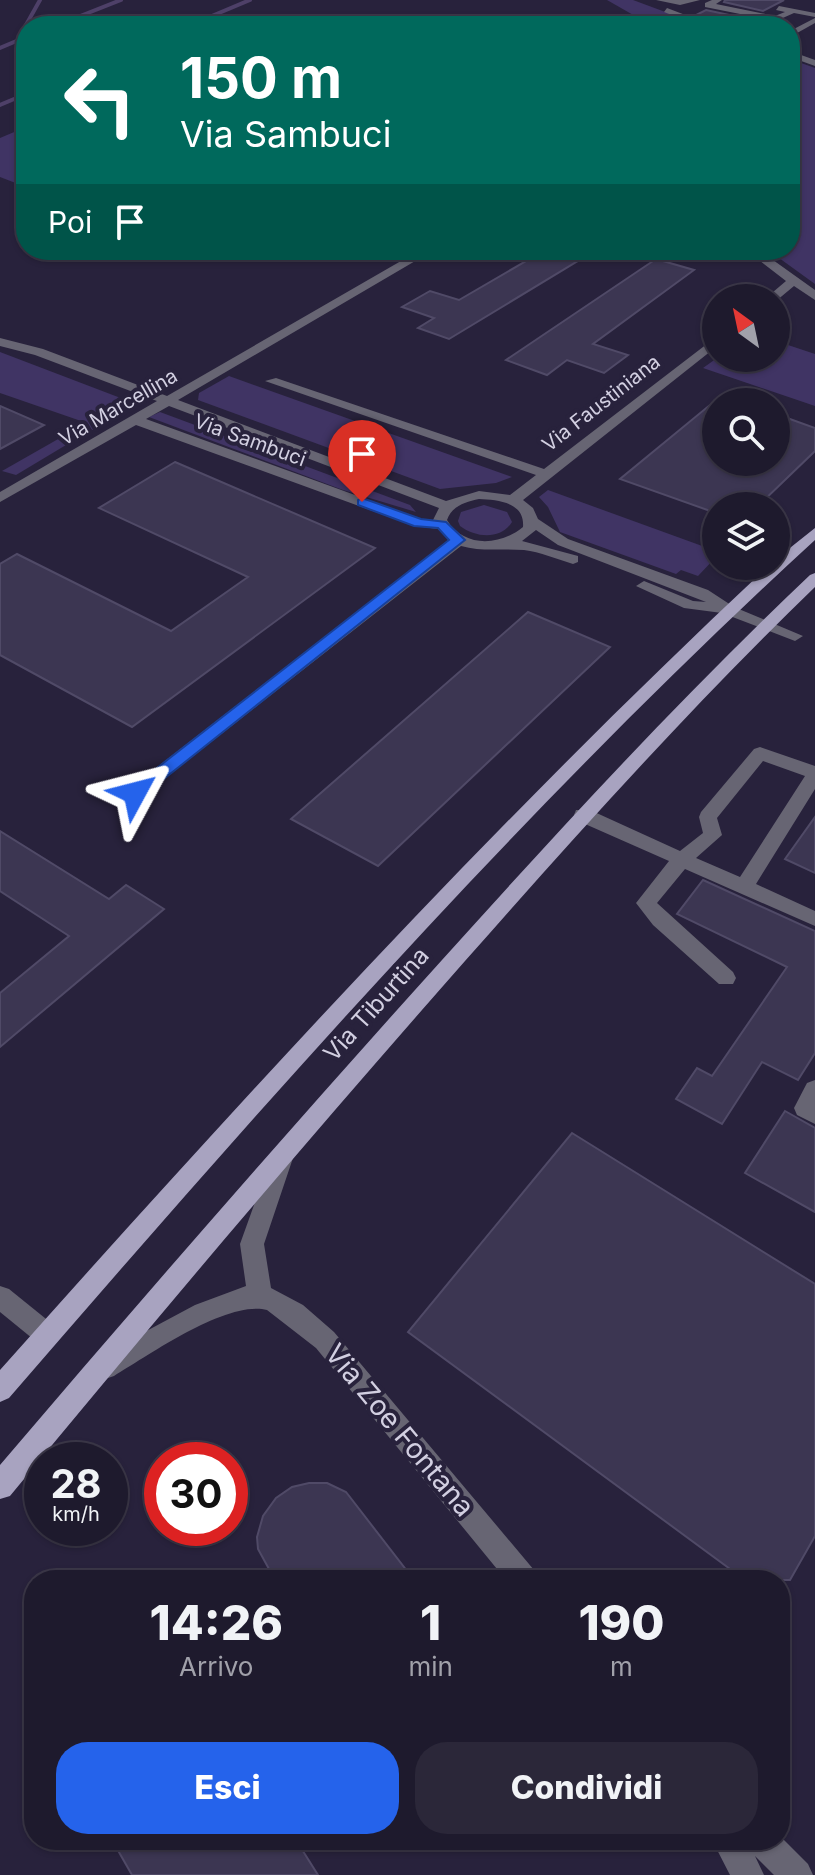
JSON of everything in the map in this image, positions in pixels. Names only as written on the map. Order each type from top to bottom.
[{"type":"main road","name":"Via Tiburtina","points":[[0,1389],[304,1048],[540,800],[728,610],[815,532]]},
{"type":"main road","name":"Via Tiburtina","points":[[0,1486],[286,1149],[583,815],[815,578]]},
{"type":"street","points":[[660,0],[680,3],[696,0]]},
{"type":"street","points":[[718,0],[708,5],[761,16]]},
{"type":"street","points":[[766,5],[815,18]]},
{"type":"street","points":[[682,16],[670,11],[684,9]]},
{"type":"street","points":[[782,16],[792,11]]},
{"type":"street","name":"Via Marcellina","points":[[0,498],[411,260]]},
{"type":"street","points":[[765,260],[815,296]]},
{"type":"street","points":[[789,284],[793,281]]},
{"type":"street","name":"Via Sambuci","points":[[0,342],[39,352],[447,506]]},
{"type":"street","name":"Via Faustiniana","points":[[513,500],[702,352]]},
{"type":"street","points":[[271,381],[546,474]]},
{"type":"street","name":"Via Sambuci","points":[[136,420],[419,523],[442,525]]},
{"type":"street","points":[[728,610],[690,605],[547,550],[505,544],[481,545],[459,540],[442,525],[442,513],[455,501],[479,495],[513,500],[524,507],[532,521],[563,542],[702,593],[728,610],[795,636]]},
{"type":"street","points":[[505,544],[525,535],[532,521]]},
{"type":"street","points":[[135,793],[459,540]]},
{"type":"street","points":[[726,978],[660,920],[646,903],[682,859],[713,835],[708,817],[760,753],[815,774],[744,887]]},
{"type":"street","points":[[583,815],[815,919]]},
{"type":"street","points":[[815,1089],[805,1108],[815,1115]]},
{"type":"street","points":[[95,1373],[208,1312],[252,1296],[261,1296],[252,1259],[252,1244],[286,1149]]},
{"type":"street","name":"Via Zoe Fontana","points":[[261,1296],[304,1322],[325,1340],[516,1570]]},
{"type":"street","points":[[0,1297],[47,1335]]},
{"type":"street","points":[[734,1850],[748,1875]]},
{"type":"street","points":[[771,1850],[797,1875]]},
{"type":"shaded area","points":[[607,0],[633,0],[676,16],[635,16]]},
{"type":"shaded area","points":[[800,63],[815,68],[815,284],[782,260],[800,260]]},
{"type":"shaded area","points":[[16,131],[16,183],[0,177],[0,138]]},
{"type":"shaded area","points":[[790,346],[815,354],[815,406],[790,398],[790,388],[762,388],[715,372],[790,372]]},
{"type":"shaded area","points":[[0,352],[139,405],[93,430],[78,428],[83,425],[81,421],[0,393]]},
{"type":"shaded area","points":[[229,376],[512,477],[496,483],[440,489],[198,400],[199,393]]},
{"type":"shaded area","points":[[160,412],[410,505],[416,512],[343,490],[149,417]]},
{"type":"shaded area","points":[[67,434],[76,439],[16,475],[2,471]]},
{"type":"shaded area","points":[[548,490],[702,546],[702,572],[698,576],[681,570],[676,574],[560,532],[548,507],[539,497]]},
{"type":"shaded area","points":[[484,505],[507,512],[512,522],[501,532],[488,535],[473,533],[460,526],[461,512]]},
{"type":"building","points":[[725,0],[784,0],[763,11]]},
{"type":"building","points":[[706,10],[734,16],[699,16],[696,15]]},
{"type":"building","points":[[528,260],[579,260],[449,339],[418,328],[434,318],[402,307],[430,291],[459,300]]},
{"type":"building","points":[[655,260],[694,270],[593,344],[628,355],[604,373],[567,360],[547,375],[506,360]]},
{"type":"building","points":[[0,406],[44,425],[0,449]]},
{"type":"building","points":[[702,412],[702,476],[789,476],[773,492],[702,492],[702,508],[620,479]]},
{"type":"building","points":[[790,419],[815,428],[815,451],[790,475]]},
{"type":"building","points":[[175,462],[375,548],[132,727],[0,655],[0,564],[17,554],[171,631],[248,577],[99,508]]},
{"type":"building","points":[[528,612],[610,647],[378,866],[291,819]]},
{"type":"building","points":[[815,817],[815,873],[785,859]]},
{"type":"building","points":[[0,831],[109,899],[126,885],[164,909],[0,1047],[0,993],[69,936],[0,891]]},
{"type":"building","points":[[703,880],[815,931],[815,1053],[798,1080],[762,1062],[722,1124],[676,1099],[697,1068],[712,1076],[787,967],[677,914]]},
{"type":"building","points":[[785,1111],[815,1128],[815,1212],[745,1173]]},
{"type":"building","points":[[572,1133],[815,1284],[815,1536],[790,1580],[790,1570],[731,1570],[408,1332]]},
{"type":"building","points":[[327,1483],[346,1492],[406,1570],[270,1570],[258,1549],[257,1537],[263,1516],[276,1498],[292,1487]]},
{"type":"building","points":[[118,1850],[302,1850],[318,1875],[132,1875]]},
{"type":"waterway","points":[[31,16],[40,0]]},
{"type":"waterway","points":[[80,16],[121,0]]},
{"type":"waterway","points":[[212,16],[250,0]]},
{"type":"waterway","points":[[0,48],[16,41]]},
{"type":"waterway","points":[[0,105],[16,98]]},
{"type":"route","points":[[135,793],[459,540],[442,525],[419,523],[362,502]]}]
